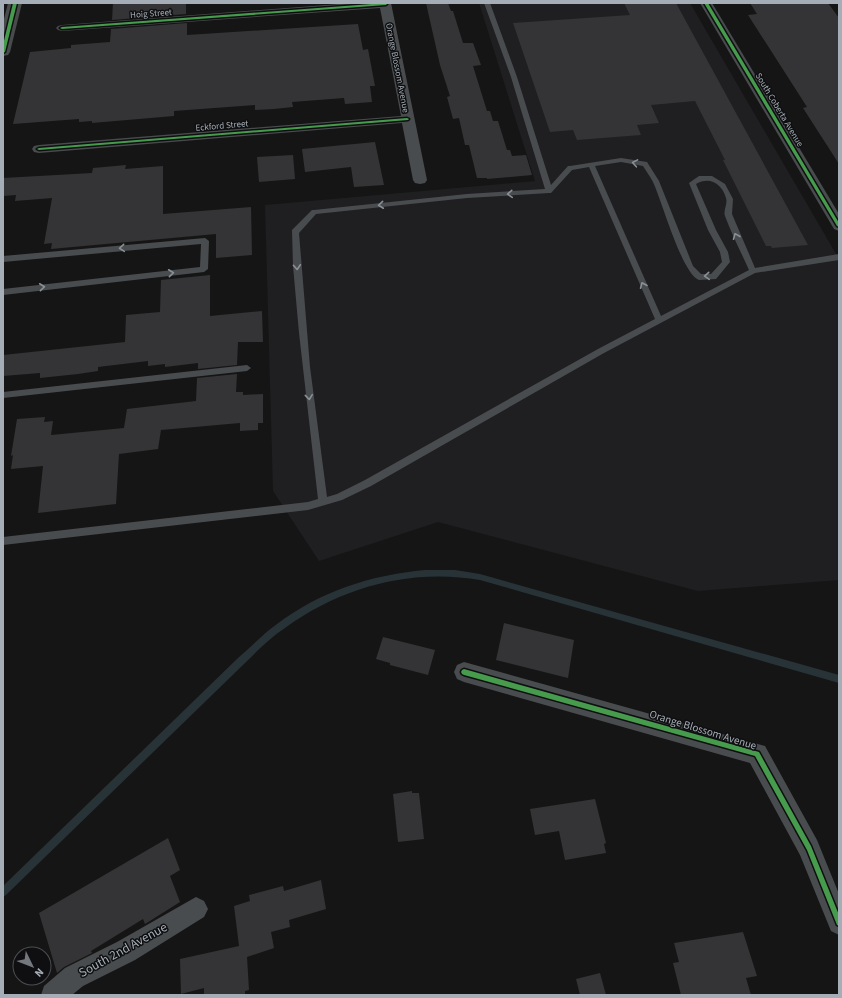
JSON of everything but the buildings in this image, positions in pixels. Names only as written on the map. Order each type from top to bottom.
[{"type":"main road","points":[[3,52],[14,3]]},
{"type":"street","name":"Hoig Street","points":[[62,28],[385,3]]},
{"type":"street","name":"Orange Blossom Avenue","points":[[385,3],[420,180]]},
{"type":"street","name":"South Coberta Avenue","points":[[706,3],[839,226]]},
{"type":"street","name":"Eckford Street","points":[[39,149],[407,118]]},
{"type":"street","name":"Orange Blossom Avenue","points":[[464,672],[757,754],[809,848],[839,923]]},
{"type":"street","name":"South 2nd Avenue","points":[[53,995],[74,977],[126,951],[196,909]]},
{"type":"lane","points":[[487,3],[514,77],[549,191]]},
{"type":"lane","points":[[323,502],[310,416],[299,297],[295,232],[314,212],[461,197],[549,191],[570,168],[621,160],[645,164],[656,181],[690,267],[699,277],[713,277],[726,262],[724,252],[712,230],[692,183],[701,178],[712,178],[724,186],[730,199],[728,214],[753,271]]},
{"type":"lane","points":[[592,165],[659,320]]},
{"type":"lane","points":[[3,259],[205,241],[204,269],[3,292]]},
{"type":"lane","points":[[3,542],[308,506],[339,497],[368,483],[601,351],[753,271],[839,257]]},
{"type":"lane","points":[[3,395],[247,368]]},
{"type":"shaded area","points":[[479,3],[690,3],[839,259],[839,580],[698,591],[438,522],[319,561],[273,491],[265,205],[535,181]]},
{"type":"waterway","points":[[3,892],[241,661],[271,634],[282,625],[319,602],[360,585],[381,579],[425,573],[455,573],[480,577],[839,679]]},
{"type":"cycle path","points":[[3,52],[15,3]]},
{"type":"cycle path","points":[[706,3],[839,226]]},
{"type":"cycle path","points":[[62,28],[385,4]]},
{"type":"cycle path","points":[[39,149],[407,119]]},
{"type":"cycle path","points":[[464,672],[757,754],[809,848],[839,923]]}]
